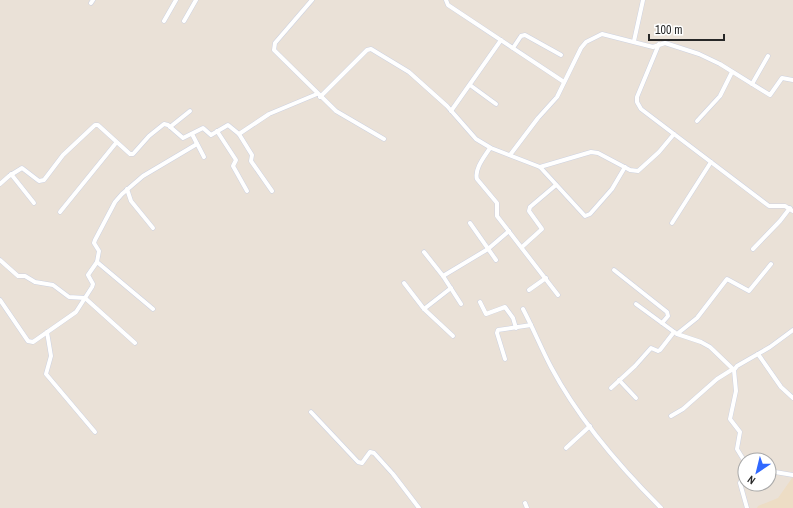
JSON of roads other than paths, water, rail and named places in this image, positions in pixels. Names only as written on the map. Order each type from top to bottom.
[{"type":"street","points":[[164,21],[176,0]]},
{"type":"street","points":[[184,21],[196,0]]},
{"type":"street","points":[[312,0],[274,46],[277,53],[319,96],[336,111],[384,139]]},
{"type":"street","points":[[446,0],[448,5],[564,82]]},
{"type":"street","points":[[634,41],[643,0]]},
{"type":"street","points":[[510,155],[538,118],[557,97],[581,48],[586,42],[602,34],[653,47],[665,43],[699,54],[770,95],[782,78],[793,80]]},
{"type":"street","points":[[513,48],[521,36],[525,35],[561,55]]},
{"type":"street","points":[[451,111],[501,40]]},
{"type":"street","points":[[659,44],[637,97],[637,102],[645,113],[769,206],[782,205],[791,210],[753,249]]},
{"type":"street","points":[[239,134],[272,112],[319,96],[367,50],[371,49],[408,72],[451,111],[476,139],[490,148],[540,167],[582,214],[588,216],[612,188],[624,167]]},
{"type":"street","points":[[752,84],[768,56]]},
{"type":"street","points":[[696,121],[720,96],[732,72]]},
{"type":"street","points":[[470,85],[496,104]]},
{"type":"street","points":[[170,127],[190,111]]},
{"type":"street","points":[[0,184],[22,168],[39,181],[44,180],[66,151],[94,125],[98,125],[116,143],[130,154],[133,154],[164,124],[183,138],[203,128],[210,135],[228,125],[239,134],[252,155],[251,161],[272,191]]},
{"type":"street","points":[[217,131],[236,160],[233,166],[247,191]]},
{"type":"street","points":[[192,134],[204,157]]},
{"type":"street","points":[[540,167],[591,152],[604,155],[634,171],[642,169],[674,134]]},
{"type":"street","points":[[60,212],[116,143]]},
{"type":"street","points":[[0,300],[28,341],[33,342],[74,314],[93,285],[88,275],[97,262],[100,251],[94,243],[115,202],[127,189],[143,176],[197,144]]},
{"type":"street","points":[[490,148],[480,164],[476,177],[497,203],[497,216],[522,246],[558,295]]},
{"type":"street","points":[[672,223],[711,162]]},
{"type":"street","points":[[12,174],[34,203]]},
{"type":"street","points":[[522,246],[542,229],[530,211],[530,207],[556,186]]},
{"type":"street","points":[[127,189],[131,201],[153,228]]},
{"type":"street","points":[[470,223],[496,260]]},
{"type":"street","points":[[443,276],[488,249],[509,231]]},
{"type":"street","points":[[424,252],[443,276],[461,304]]},
{"type":"street","points":[[0,260],[18,276],[25,276],[35,282],[53,286],[69,297],[85,298],[135,343]]},
{"type":"street","points":[[97,262],[153,309]]},
{"type":"street","points":[[611,388],[635,366],[651,348],[660,350],[675,333],[697,318],[727,279],[749,291],[771,264]]},
{"type":"street","points":[[614,270],[667,312],[668,316],[662,323]]},
{"type":"street","points":[[529,290],[546,278]]},
{"type":"street","points":[[404,282],[424,309],[453,336]]},
{"type":"street","points":[[424,309],[451,288]]},
{"type":"street","points":[[480,302],[486,314],[505,307],[513,318],[516,328]]},
{"type":"street","points":[[636,304],[675,333],[701,342],[710,347],[733,369],[736,391],[730,419],[740,432],[736,449],[738,452]]},
{"type":"street","points":[[523,309],[552,368],[590,426],[616,461],[661,508]]},
{"type":"street","points":[[505,359],[497,333],[500,329],[531,325]]},
{"type":"street","points":[[671,416],[683,409],[717,378],[758,354],[793,330]]},
{"type":"street","points":[[47,332],[51,356],[46,374],[95,432]]},
{"type":"street","points":[[758,354],[781,387],[793,398]]},
{"type":"street","points":[[619,380],[636,398]]},
{"type":"street","points":[[311,412],[358,462],[362,463],[370,452],[374,453],[393,474],[419,508]]},
{"type":"street","points":[[566,448],[590,426]]},
{"type":"street","points":[[777,473],[793,476]]},
{"type":"street","points":[[743,492],[747,508]]}]
